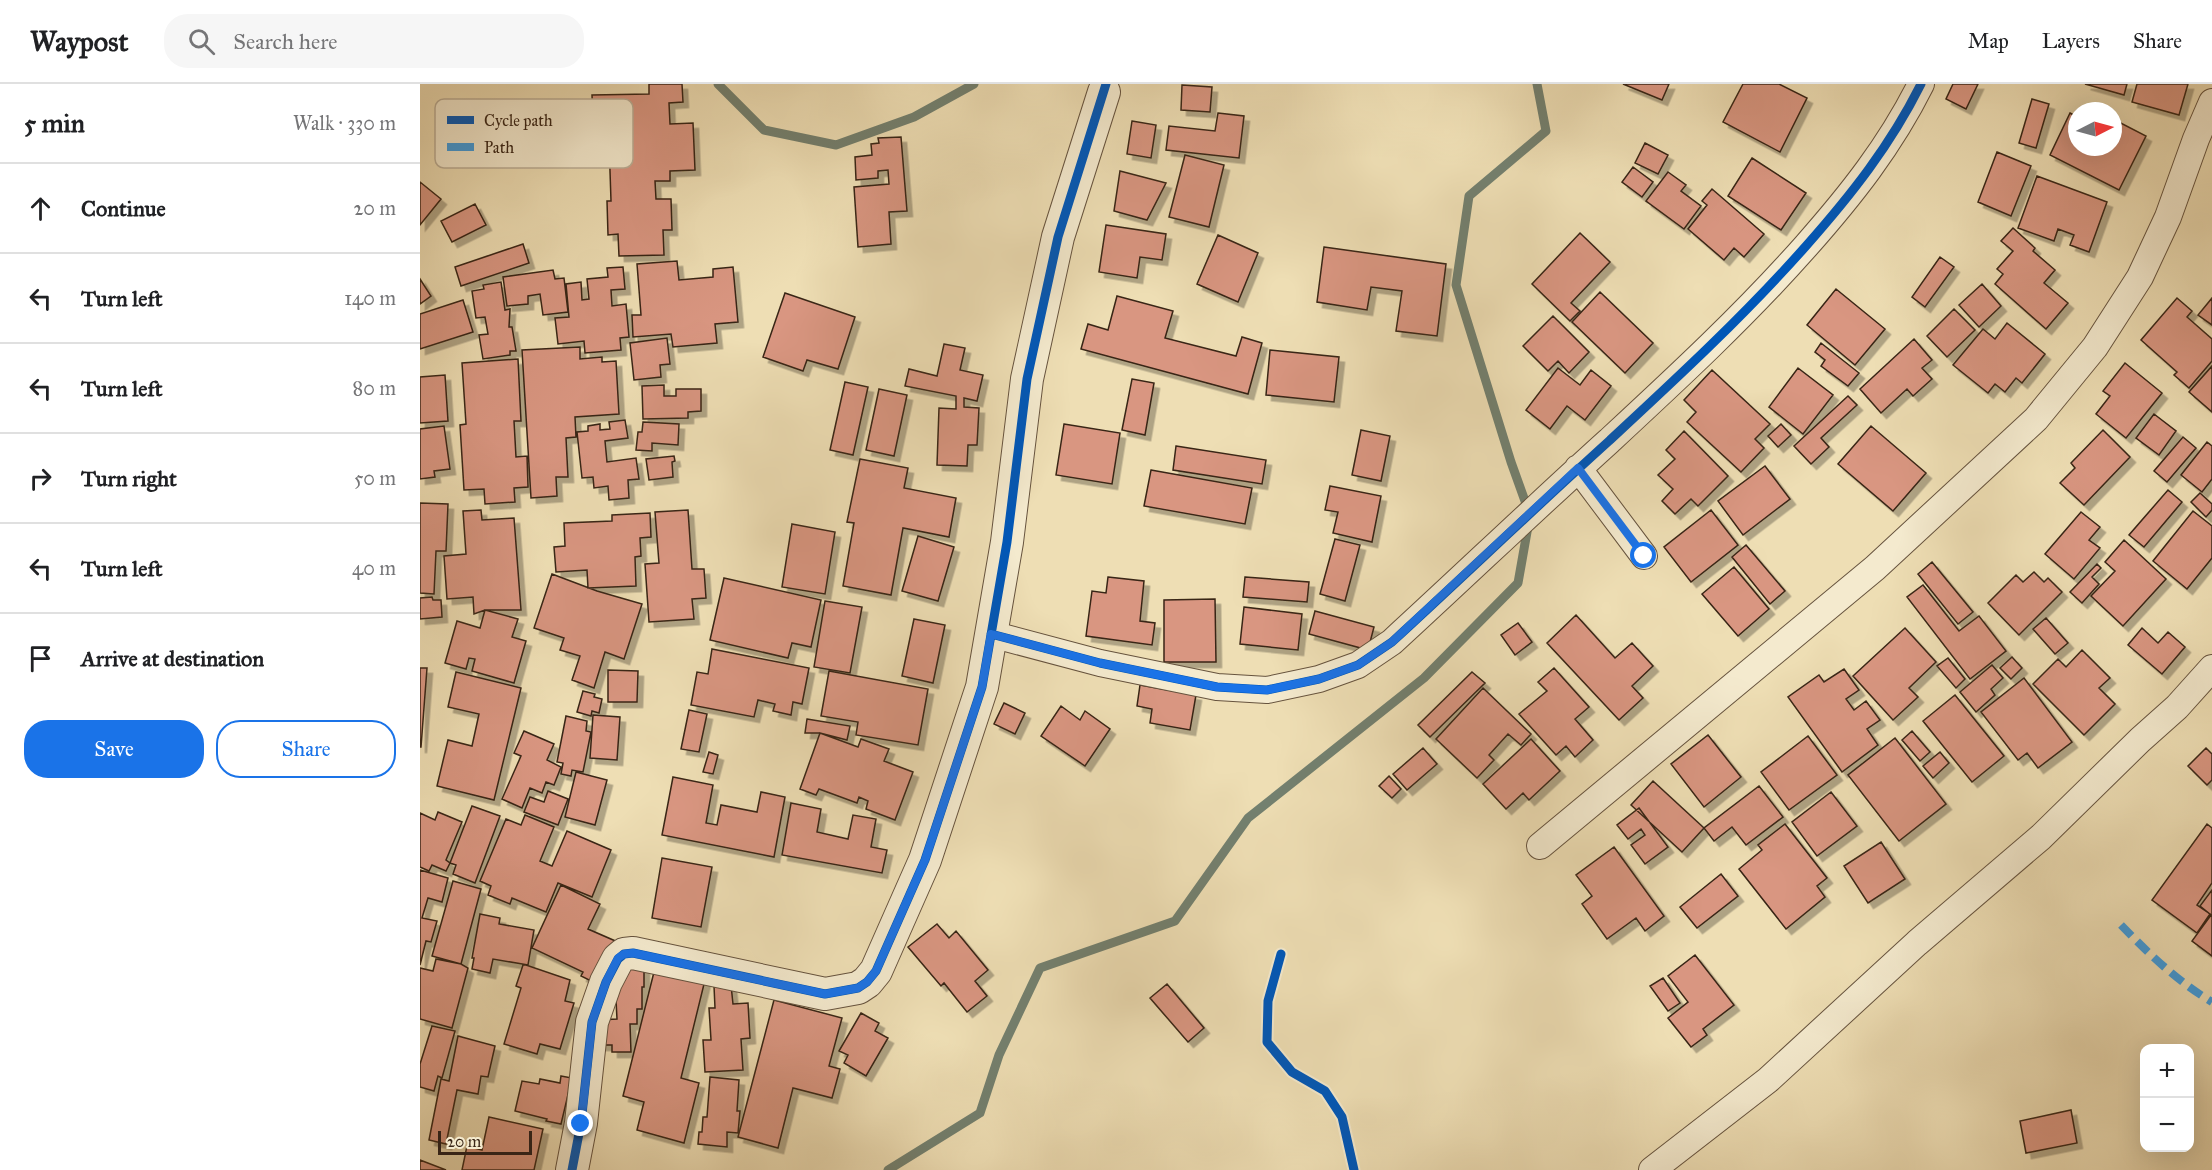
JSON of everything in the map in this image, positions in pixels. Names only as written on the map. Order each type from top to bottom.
[{"type":"street","points":[[991,634],[1100,663],[1217,687],[1267,690],[1319,679],[1358,665],[1392,642],[1694,363],[1783,272],[1844,203],[1879,158],[1921,84]]},
{"type":"street","points":[[572,1170],[581,1124],[592,1022],[606,982],[618,958],[624,954],[633,953],[825,994],[858,988],[867,982],[876,971],[928,850],[982,687],[1007,542],[1027,378],[1058,237],[1105,88]]},
{"type":"street","points":[[1540,846],[1875,568],[2036,419],[2095,347],[2140,277],[2168,217],[2212,102]]},
{"type":"street","points":[[1578,468],[1644,556]]},
{"type":"street","points":[[1652,1170],[1768,1080],[1917,943],[2041,837],[2177,707],[2212,668]]},
{"type":"building","points":[[649,84],[682,84],[683,102],[669,103],[670,124],[693,123],[695,170],[670,171],[670,181],[655,181],[656,199],[671,199],[672,230],[663,230],[664,255],[619,256],[618,234],[608,235],[607,201],[611,201],[610,168],[633,168],[633,99],[592,99],[592,95],[649,94]]},
{"type":"building","points":[[1623,84],[1669,84],[1662,100]]},
{"type":"building","points":[[1743,84],[1779,84],[1807,98],[1780,152],[1723,122]]},
{"type":"building","points":[[1953,84],[1978,84],[1966,109],[1946,99]]},
{"type":"building","points":[[2085,84],[2127,84],[2124,95]]},
{"type":"building","points":[[2137,84],[2188,84],[2179,115],[2132,102]]},
{"type":"building","points":[[1182,85],[1212,87],[1210,112],[1181,110]]},
{"type":"building","points":[[2032,99],[2049,104],[2036,148],[2019,143]]},
{"type":"building","points":[[1218,113],[1244,116],[1239,158],[1166,150],[1169,126],[1215,131]]},
{"type":"building","points":[[2068,117],[2068,156],[2122,156],[2122,124],[2146,136],[2119,190],[2050,155]]},
{"type":"building","points":[[1132,121],[1156,125],[1151,158],[1127,154]]},
{"type":"building","points":[[901,137],[907,211],[889,212],[891,244],[858,247],[854,187],[889,184],[888,170],[878,171],[878,178],[856,180],[855,157],[872,155],[871,144],[879,143],[878,138]]},
{"type":"building","points":[[1645,143],[1668,155],[1658,174],[1635,163]]},
{"type":"building","points":[[1997,152],[2031,166],[2011,216],[1978,202]]},
{"type":"building","points":[[1185,155],[1224,165],[1209,227],[1169,217]]},
{"type":"building","points":[[1752,158],[1806,193],[1781,230],[1728,196]]},
{"type":"building","points":[[1633,167],[1653,182],[1642,197],[1622,182]]},
{"type":"building","points":[[1120,171],[1166,183],[1147,220],[1114,211]]},
{"type":"building","points":[[1668,172],[1686,185],[1681,191],[1701,206],[1684,229],[1646,201]]},
{"type":"building","points":[[2037,176],[2107,202],[2089,252],[2070,245],[2074,235],[2058,229],[2054,241],[2018,228]]},
{"type":"building","points":[[420,182],[441,199],[420,225]]},
{"type":"building","points":[[1712,189],[1764,234],[1744,257],[1734,248],[1724,260],[1688,229],[1707,205],[1702,201]]},
{"type":"building","points":[[475,204],[486,225],[452,242],[441,221]]},
{"type":"building","points":[[1106,225],[1166,234],[1162,260],[1140,257],[1137,278],[1099,272]]},
{"type":"building","points":[[2013,228],[2035,248],[2033,251],[2055,270],[2044,283],[2068,303],[2046,329],[1995,284],[2003,274],[1997,269],[2013,251],[2001,241]]},
{"type":"building","points":[[1580,233],[1610,262],[1571,303],[1580,311],[1570,321],[1532,284]]},
{"type":"building","points":[[1218,235],[1258,253],[1238,302],[1197,284]]},
{"type":"building","points":[[523,244],[529,263],[461,286],[455,267]]},
{"type":"building","points":[[1324,247],[1446,264],[1437,336],[1396,331],[1402,291],[1371,287],[1367,310],[1317,302]]},
{"type":"building","points":[[1940,257],[1954,267],[1925,307],[1912,297]]},
{"type":"building","points":[[677,261],[679,280],[713,277],[713,269],[733,267],[738,322],[715,324],[717,343],[673,347],[671,334],[633,337],[632,315],[641,315],[637,264]]},
{"type":"building","points":[[623,267],[625,289],[611,290],[612,306],[626,304],[629,337],[620,338],[621,350],[585,353],[584,341],[558,344],[555,318],[569,317],[566,284],[581,282],[582,300],[589,299],[587,279],[608,277],[607,268]]},
{"type":"building","points":[[553,270],[555,279],[564,278],[568,312],[543,315],[540,294],[528,296],[528,304],[507,306],[503,277]]},
{"type":"building","points":[[420,279],[431,296],[420,304]]},
{"type":"building","points":[[501,282],[505,310],[510,309],[509,327],[512,327],[516,351],[510,351],[510,355],[483,359],[479,335],[488,334],[485,317],[476,318],[472,291],[484,289],[483,285]]},
{"type":"building","points":[[1982,284],[2001,306],[1979,327],[1959,305]]},
{"type":"building","points":[[1836,289],[1885,329],[1855,365],[1807,325]]},
{"type":"building","points":[[1600,292],[1653,343],[1625,373],[1572,322]]},
{"type":"building","points":[[785,293],[855,317],[838,369],[807,360],[803,371],[763,357]]},
{"type":"building","points":[[1117,296],[1173,311],[1165,338],[1236,356],[1242,337],[1262,343],[1248,394],[1081,349],[1088,324],[1108,330]]},
{"type":"building","points":[[2177,298],[2192,311],[2187,317],[2212,339],[2212,361],[2189,388],[2174,375],[2177,372],[2141,340]]},
{"type":"building","points":[[2212,298],[2212,325],[2198,315]]},
{"type":"building","points":[[463,300],[473,332],[420,349],[420,314]]},
{"type":"building","points":[[1954,309],[1975,330],[1947,357],[1927,336]]},
{"type":"building","points":[[1553,316],[1589,352],[1569,373],[1558,361],[1548,371],[1523,346]]},
{"type":"building","points":[[2007,323],[2045,354],[2022,383],[2016,378],[2005,392],[1995,384],[1988,393],[1953,365],[1983,329],[1995,339]]},
{"type":"building","points":[[667,338],[670,364],[660,365],[661,377],[634,380],[630,343]]},
{"type":"building","points":[[1914,339],[1932,360],[1922,368],[1932,379],[1913,396],[1907,389],[1881,413],[1860,389]]},
{"type":"building","points":[[1821,343],[1859,373],[1848,386],[1821,366],[1825,360],[1815,352]]},
{"type":"building","points":[[944,344],[965,348],[960,370],[983,375],[977,401],[964,398],[964,407],[979,408],[977,445],[968,445],[967,466],[937,465],[939,408],[956,409],[956,396],[905,386],[909,369],[937,376]]},
{"type":"building","points":[[580,347],[580,359],[602,357],[602,362],[616,361],[619,414],[575,417],[576,437],[566,438],[568,477],[556,477],[557,496],[531,498],[522,350]]},
{"type":"building","points":[[1270,350],[1339,357],[1334,402],[1266,395]]},
{"type":"building","points":[[518,359],[521,421],[514,421],[516,457],[527,456],[528,487],[514,488],[515,502],[485,504],[484,489],[464,490],[460,425],[466,424],[462,363]]},
{"type":"building","points":[[2125,363],[2162,393],[2126,438],[2096,414],[2110,396],[2103,391]]},
{"type":"building","points":[[2212,366],[2212,412],[2189,392]]},
{"type":"building","points":[[1558,368],[1580,385],[1591,370],[1611,386],[1585,420],[1567,406],[1550,429],[1526,410]]},
{"type":"building","points":[[1798,368],[1833,395],[1803,434],[1769,407]]},
{"type":"building","points":[[1712,370],[1770,424],[1755,439],[1764,448],[1741,472],[1687,422],[1696,412],[1684,400]]},
{"type":"building","points":[[445,375],[448,421],[420,423],[420,377]]},
{"type":"building","points":[[1132,379],[1154,383],[1145,435],[1122,430]]},
{"type":"building","points":[[845,382],[868,387],[853,455],[830,450]]},
{"type":"building","points":[[664,385],[664,396],[676,396],[676,389],[701,389],[701,411],[688,412],[688,418],[643,419],[642,386]]},
{"type":"building","points":[[879,389],[907,395],[894,456],[866,450]]},
{"type":"building","points":[[1848,396],[1857,405],[1821,438],[1829,447],[1811,464],[1794,446]]},
{"type":"building","points":[[2154,414],[2176,431],[2159,455],[2136,438]]},
{"type":"building","points":[[625,420],[628,438],[605,441],[607,462],[636,458],[639,479],[628,480],[629,498],[609,500],[608,486],[594,488],[593,477],[582,478],[577,432],[588,431],[588,426],[600,424],[600,430],[610,429],[609,422]]},
{"type":"building","points":[[643,422],[679,424],[678,445],[652,443],[652,451],[636,450],[638,432],[642,432]]},
{"type":"building","points":[[1064,424],[1120,433],[1112,484],[1056,475]]},
{"type":"building","points":[[1781,424],[1791,435],[1778,447],[1768,436]]},
{"type":"building","points":[[444,426],[450,469],[434,471],[435,477],[420,479],[420,429]]},
{"type":"building","points":[[1871,426],[1926,473],[1893,511],[1838,464]]},
{"type":"building","points":[[1361,430],[1390,436],[1381,481],[1352,475]]},
{"type":"building","points":[[2103,430],[2130,457],[2084,505],[2060,483],[2075,468],[2071,463]]},
{"type":"building","points":[[1684,431],[1728,476],[1698,506],[1691,499],[1675,514],[1662,501],[1673,489],[1658,475],[1675,459],[1666,450]]},
{"type":"building","points":[[2183,437],[2196,448],[2167,482],[2154,471]]},
{"type":"building","points":[[2207,442],[2212,446],[2212,479],[2202,492],[2181,475]]},
{"type":"building","points":[[1176,446],[1266,460],[1262,484],[1173,470]]},
{"type":"building","points":[[674,456],[673,477],[649,480],[646,459]]},
{"type":"building","points":[[860,459],[908,468],[904,488],[956,498],[949,537],[903,528],[891,595],[843,586],[854,523],[847,522]]},
{"type":"building","points":[[1765,466],[1790,499],[1743,535],[1718,501]]},
{"type":"building","points":[[1151,470],[1252,488],[1245,524],[1144,506]]},
{"type":"building","points":[[1330,486],[1381,496],[1372,542],[1333,533],[1338,512],[1325,510]]},
{"type":"building","points":[[2168,490],[2182,502],[2144,547],[2129,535]]},
{"type":"building","points":[[2200,493],[2212,504],[2212,510],[2206,517],[2191,502]]},
{"type":"building","points":[[420,503],[448,504],[446,551],[436,551],[434,594],[420,593]]},
{"type":"building","points":[[481,510],[482,520],[514,518],[521,610],[485,610],[474,614],[473,597],[447,599],[444,556],[466,554],[463,511]]},
{"type":"building","points":[[688,510],[692,569],[704,569],[706,598],[692,599],[694,619],[649,622],[645,564],[659,563],[655,512]]},
{"type":"building","points":[[1711,510],[1738,545],[1691,582],[1664,547]]},
{"type":"building","points":[[2193,511],[2212,526],[2212,558],[2187,589],[2153,561]]},
{"type":"building","points":[[2081,512],[2100,527],[2089,540],[2100,548],[2074,579],[2045,554]]},
{"type":"building","points":[[650,513],[651,537],[640,538],[641,556],[635,557],[636,586],[588,588],[587,570],[556,572],[554,547],[565,546],[564,523],[612,521],[612,515]]},
{"type":"building","points":[[792,524],[835,532],[825,594],[782,587]]},
{"type":"building","points":[[918,536],[954,547],[938,601],[902,591]]},
{"type":"building","points":[[1335,539],[1360,545],[1345,601],[1320,594]]},
{"type":"building","points":[[2124,540],[2166,579],[2123,626],[2091,596],[2115,571],[2105,562]]},
{"type":"building","points":[[1746,545],[1785,591],[1770,604],[1732,557]]},
{"type":"building","points":[[1932,562],[1973,612],[1958,624],[1918,574]]},
{"type":"building","points":[[2097,564],[2101,568],[2092,577],[2099,584],[2082,603],[2070,592]]},
{"type":"building","points":[[1734,567],[1769,609],[1738,636],[1702,594]]},
{"type":"building","points":[[2034,572],[2044,582],[2048,578],[2062,592],[2019,635],[1988,603],[2016,575],[2023,582]]},
{"type":"building","points":[[552,574],[597,591],[642,604],[624,659],[605,652],[594,688],[572,680],[580,656],[560,650],[564,638],[534,628]]},
{"type":"building","points":[[1108,577],[1144,581],[1140,621],[1155,623],[1152,645],[1086,636],[1092,591],[1106,593]]},
{"type":"building","points":[[1245,577],[1309,582],[1307,602],[1243,597]]},
{"type":"building","points":[[724,578],[821,600],[811,647],[792,643],[788,658],[710,640]]},
{"type":"building","points":[[1923,585],[1959,631],[1979,616],[2006,651],[1970,679],[1907,597]]},
{"type":"building","points":[[432,597],[433,600],[441,600],[442,617],[420,619],[420,598]]},
{"type":"building","points":[[1215,599],[1216,662],[1164,662],[1164,600]]},
{"type":"building","points":[[825,601],[862,607],[850,673],[814,667]]},
{"type":"building","points":[[1244,607],[1302,614],[1298,650],[1240,644]]},
{"type":"building","points":[[485,610],[518,619],[512,637],[526,641],[514,683],[472,671],[475,659],[469,658],[466,669],[445,663],[457,621],[480,628]]},
{"type":"building","points":[[1315,611],[1374,627],[1368,650],[1309,634]]},
{"type":"building","points":[[1576,615],[1615,658],[1632,643],[1653,666],[1632,686],[1643,698],[1619,720],[1547,643]]},
{"type":"building","points":[[2046,618],[2068,643],[2055,654],[2033,629]]},
{"type":"building","points":[[914,619],[945,625],[933,683],[902,676]]},
{"type":"building","points":[[1518,623],[1532,642],[1515,655],[1501,635]]},
{"type":"building","points":[[1905,628],[1936,662],[1909,688],[1918,697],[1893,720],[1853,676]]},
{"type":"building","points":[[2142,628],[2158,643],[2168,632],[2185,647],[2162,674],[2128,645]]},
{"type":"building","points":[[712,649],[809,668],[802,704],[793,702],[791,715],[773,711],[775,704],[758,700],[754,717],[691,705],[697,672],[708,674]]},
{"type":"building","points":[[2082,650],[2110,678],[2099,688],[2115,704],[2084,735],[2033,684],[2058,659],[2066,667]]},
{"type":"building","points":[[2012,657],[2022,668],[2011,679],[2000,668]]},
{"type":"building","points":[[1948,658],[1965,679],[1956,688],[1937,666]]},
{"type":"building","points":[[1992,665],[2003,678],[1991,689],[1995,695],[1976,712],[1960,692]]},
{"type":"building","points":[[420,668],[427,668],[421,747],[420,747]]},
{"type":"building","points":[[1554,668],[1589,707],[1575,719],[1593,740],[1575,757],[1566,746],[1556,755],[1519,714],[1547,691],[1538,682]]},
{"type":"building","points":[[1844,669],[1859,690],[1846,699],[1854,710],[1866,701],[1880,720],[1867,729],[1878,745],[1842,772],[1788,697],[1819,675],[1824,682]]},
{"type":"building","points":[[608,670],[638,671],[637,702],[608,702]]},
{"type":"building","points":[[829,671],[928,689],[918,745],[856,735],[858,722],[821,716]]},
{"type":"building","points":[[456,672],[521,688],[494,800],[437,786],[448,740],[472,746],[479,714],[448,707]]},
{"type":"building","points":[[1472,672],[1485,683],[1430,737],[1418,725]]},
{"type":"building","points":[[2024,678],[2072,742],[2038,768],[2027,753],[2018,760],[1981,712]]},
{"type":"building","points":[[1140,685],[1196,695],[1190,730],[1150,723],[1152,709],[1137,706]]},
{"type":"building","points":[[1483,688],[1531,734],[1521,745],[1508,734],[1489,755],[1494,760],[1477,778],[1436,739]]},
{"type":"building","points":[[583,691],[595,694],[594,697],[602,699],[599,713],[592,711],[591,716],[577,712]]},
{"type":"building","points":[[1955,695],[2004,756],[1972,782],[1923,721]]},
{"type":"building","points":[[1004,703],[1025,713],[1015,734],[994,724]]},
{"type":"building","points":[[1061,706],[1080,720],[1085,711],[1110,729],[1085,766],[1041,736]]},
{"type":"building","points":[[689,710],[707,714],[699,752],[681,749]]},
{"type":"building","points":[[593,715],[620,717],[617,760],[590,758]]},
{"type":"building","points":[[566,716],[587,721],[586,731],[591,732],[583,772],[572,770],[571,776],[561,774],[563,763],[557,762]]},
{"type":"building","points":[[807,719],[850,726],[847,740],[820,733],[805,733]]},
{"type":"building","points":[[524,731],[554,744],[547,760],[561,767],[554,785],[546,782],[542,793],[530,788],[522,808],[502,799],[521,756],[514,753]]},
{"type":"building","points":[[1912,731],[1930,752],[1920,761],[1902,740]]},
{"type":"building","points":[[820,733],[858,747],[861,739],[889,749],[884,761],[913,772],[895,820],[866,809],[868,801],[859,797],[857,803],[819,789],[816,795],[800,789]]},
{"type":"building","points":[[1708,735],[1741,777],[1704,807],[1671,764]]},
{"type":"building","points":[[1808,736],[1837,775],[1789,810],[1761,772]]},
{"type":"building","points":[[1895,738],[1946,804],[1899,841],[1848,775]]},
{"type":"building","points":[[1531,739],[1560,771],[1529,800],[1523,793],[1506,809],[1483,784]]},
{"type":"building","points":[[1423,748],[1437,764],[1407,790],[1393,774]]},
{"type":"building","points":[[2206,748],[2212,754],[2212,780],[2207,785],[2188,766]]},
{"type":"building","points":[[709,752],[718,755],[713,774],[703,772]]},
{"type":"building","points":[[1940,752],[1949,763],[1933,778],[1923,766]]},
{"type":"building","points":[[576,772],[607,780],[595,825],[565,817]]},
{"type":"building","points":[[1389,776],[1401,789],[1392,798],[1379,786]]},
{"type":"building","points":[[673,777],[713,785],[706,823],[717,825],[721,805],[757,812],[761,792],[785,797],[774,857],[662,835]]},
{"type":"building","points":[[1653,781],[1704,828],[1682,852],[1631,805]]},
{"type":"building","points":[[1759,786],[1783,817],[1746,845],[1732,827],[1714,841],[1704,828]]},
{"type":"building","points":[[548,791],[568,799],[558,825],[524,812],[530,797],[544,802]]},
{"type":"building","points":[[1831,792],[1857,826],[1817,856],[1792,822]]},
{"type":"building","points":[[791,803],[821,809],[817,832],[848,839],[853,815],[876,819],[871,847],[887,850],[882,873],[782,855]]},
{"type":"building","points":[[472,806],[500,816],[475,883],[453,874],[456,865],[450,863]]},
{"type":"building","points":[[1639,808],[1668,847],[1645,864],[1631,845],[1645,835],[1641,829],[1628,839],[1617,825]]},
{"type":"building","points":[[438,812],[462,822],[446,860],[450,863],[446,871],[432,865],[429,871],[420,867],[420,813],[435,820]]},
{"type":"building","points":[[525,815],[554,827],[540,861],[552,866],[567,831],[611,850],[592,897],[558,883],[546,912],[512,898],[510,904],[488,895],[491,886],[480,881],[506,819],[521,825]]},
{"type":"building","points":[[1785,824],[1827,878],[1817,886],[1825,897],[1786,929],[1739,869],[1762,850],[1758,845]]},
{"type":"building","points":[[2207,824],[2212,828],[2212,883],[2197,905],[2210,914],[2197,933],[2152,900]]},
{"type":"building","points":[[1881,842],[1905,879],[1868,903],[1844,866]]},
{"type":"building","points":[[1614,847],[1664,916],[1645,931],[1636,918],[1607,939],[1582,904],[1592,896],[1576,875]]},
{"type":"building","points":[[662,858],[712,867],[701,927],[652,918]]},
{"type":"building","points":[[420,870],[448,878],[442,902],[428,898],[422,918],[437,921],[431,942],[426,941],[420,965]]},
{"type":"building","points":[[1721,874],[1738,896],[1697,928],[1680,907]]},
{"type":"building","points":[[453,881],[481,889],[461,964],[432,956]]},
{"type":"building","points":[[561,885],[600,904],[588,929],[620,943],[601,986],[581,976],[583,972],[532,948]]},
{"type":"building","points":[[2212,890],[2212,956],[2192,941],[2211,915],[2200,906]]},
{"type":"building","points":[[480,914],[500,918],[499,924],[534,930],[528,965],[493,959],[490,973],[472,969]]},
{"type":"building","points":[[937,924],[949,938],[956,931],[988,970],[975,981],[987,996],[967,1012],[944,983],[941,986],[908,947]]},
{"type":"building","points":[[1695,955],[1734,1005],[1703,1029],[1707,1035],[1691,1047],[1668,1018],[1688,1002],[1668,976]]},
{"type":"building","points":[[436,959],[461,964],[468,968],[452,1028],[420,1019],[420,968],[433,971]]},
{"type":"building","points":[[621,961],[644,961],[642,1009],[637,1009],[637,1024],[630,1024],[631,1052],[612,1052],[612,1045],[598,1045],[597,1020],[617,1019],[616,1000],[610,987],[621,987]]},
{"type":"building","points":[[523,965],[570,980],[565,1001],[574,1003],[560,1049],[540,1044],[537,1054],[504,1044],[521,988],[516,986]]},
{"type":"building","points":[[655,968],[705,980],[681,1078],[699,1083],[684,1143],[637,1130],[644,1102],[623,1096]]},
{"type":"building","points":[[1663,978],[1680,1003],[1668,1011],[1650,986]]},
{"type":"building","points":[[1167,984],[1204,1028],[1188,1042],[1150,998]]},
{"type":"building","points":[[731,985],[733,1004],[748,1003],[750,1038],[741,1039],[743,1070],[705,1072],[703,1040],[711,1040],[709,1008],[715,1008],[714,986]]},
{"type":"building","points":[[774,1000],[842,1018],[829,1066],[840,1069],[832,1098],[793,1088],[778,1148],[738,1137]]},
{"type":"building","points":[[861,1013],[879,1023],[875,1031],[888,1038],[866,1076],[844,1063],[848,1055],[839,1051]]},
{"type":"building","points":[[432,1026],[455,1031],[442,1078],[438,1076],[434,1091],[420,1087],[420,1064]]},
{"type":"building","points":[[458,1036],[495,1046],[488,1077],[481,1076],[478,1094],[457,1090],[446,1144],[429,1140],[441,1079],[449,1081]]},
{"type":"building","points":[[561,1076],[572,1078],[561,1124],[515,1111],[522,1081],[539,1084],[540,1079],[560,1083]]},
{"type":"building","points":[[710,1077],[739,1080],[738,1133],[727,1132],[727,1147],[698,1144],[703,1117],[707,1117]]},
{"type":"building","points":[[2071,1110],[2077,1143],[2026,1153],[2020,1121]]},
{"type":"building","points":[[489,1117],[543,1129],[534,1170],[462,1170],[467,1146],[482,1150]]},
{"type":"building","points":[[420,1160],[446,1170],[420,1170]]},
{"type":"waterway","points":[[718,84],[764,130],[836,145],[914,117],[974,84]]},
{"type":"waterway","points":[[888,1170],[980,1113],[999,1055],[1040,968],[1175,921],[1248,818],[1424,678],[1518,583],[1530,515],[1511,462],[1456,285],[1469,196],[1546,131],[1537,84]]},
{"type":"marked path","points":[[2121,925],[2164,966],[2212,1002]]},
{"type":"cycle path","points":[[572,1170],[581,1123],[592,1022],[606,982],[618,959],[624,954],[633,953],[825,994],[858,988],[867,982],[876,971],[925,860],[982,687],[1007,542],[1027,379],[1058,237],[1106,84]]},
{"type":"cycle path","points":[[991,634],[1100,663],[1217,687],[1267,690],[1319,679],[1358,665],[1392,642],[1660,394],[1759,297],[1854,189],[1883,149],[1921,84]]},
{"type":"cycle path","points":[[1281,954],[1268,1001],[1267,1042],[1292,1072],[1325,1091],[1342,1117],[1354,1170]]},
{"type":"route","points":[[581,1124],[592,1022],[606,982],[618,958],[624,954],[633,953],[825,994],[858,988],[867,982],[876,971],[925,860],[982,687],[991,634],[1100,663],[1217,687],[1267,690],[1319,679],[1358,665],[1392,642],[1578,468],[1644,556]]}]
